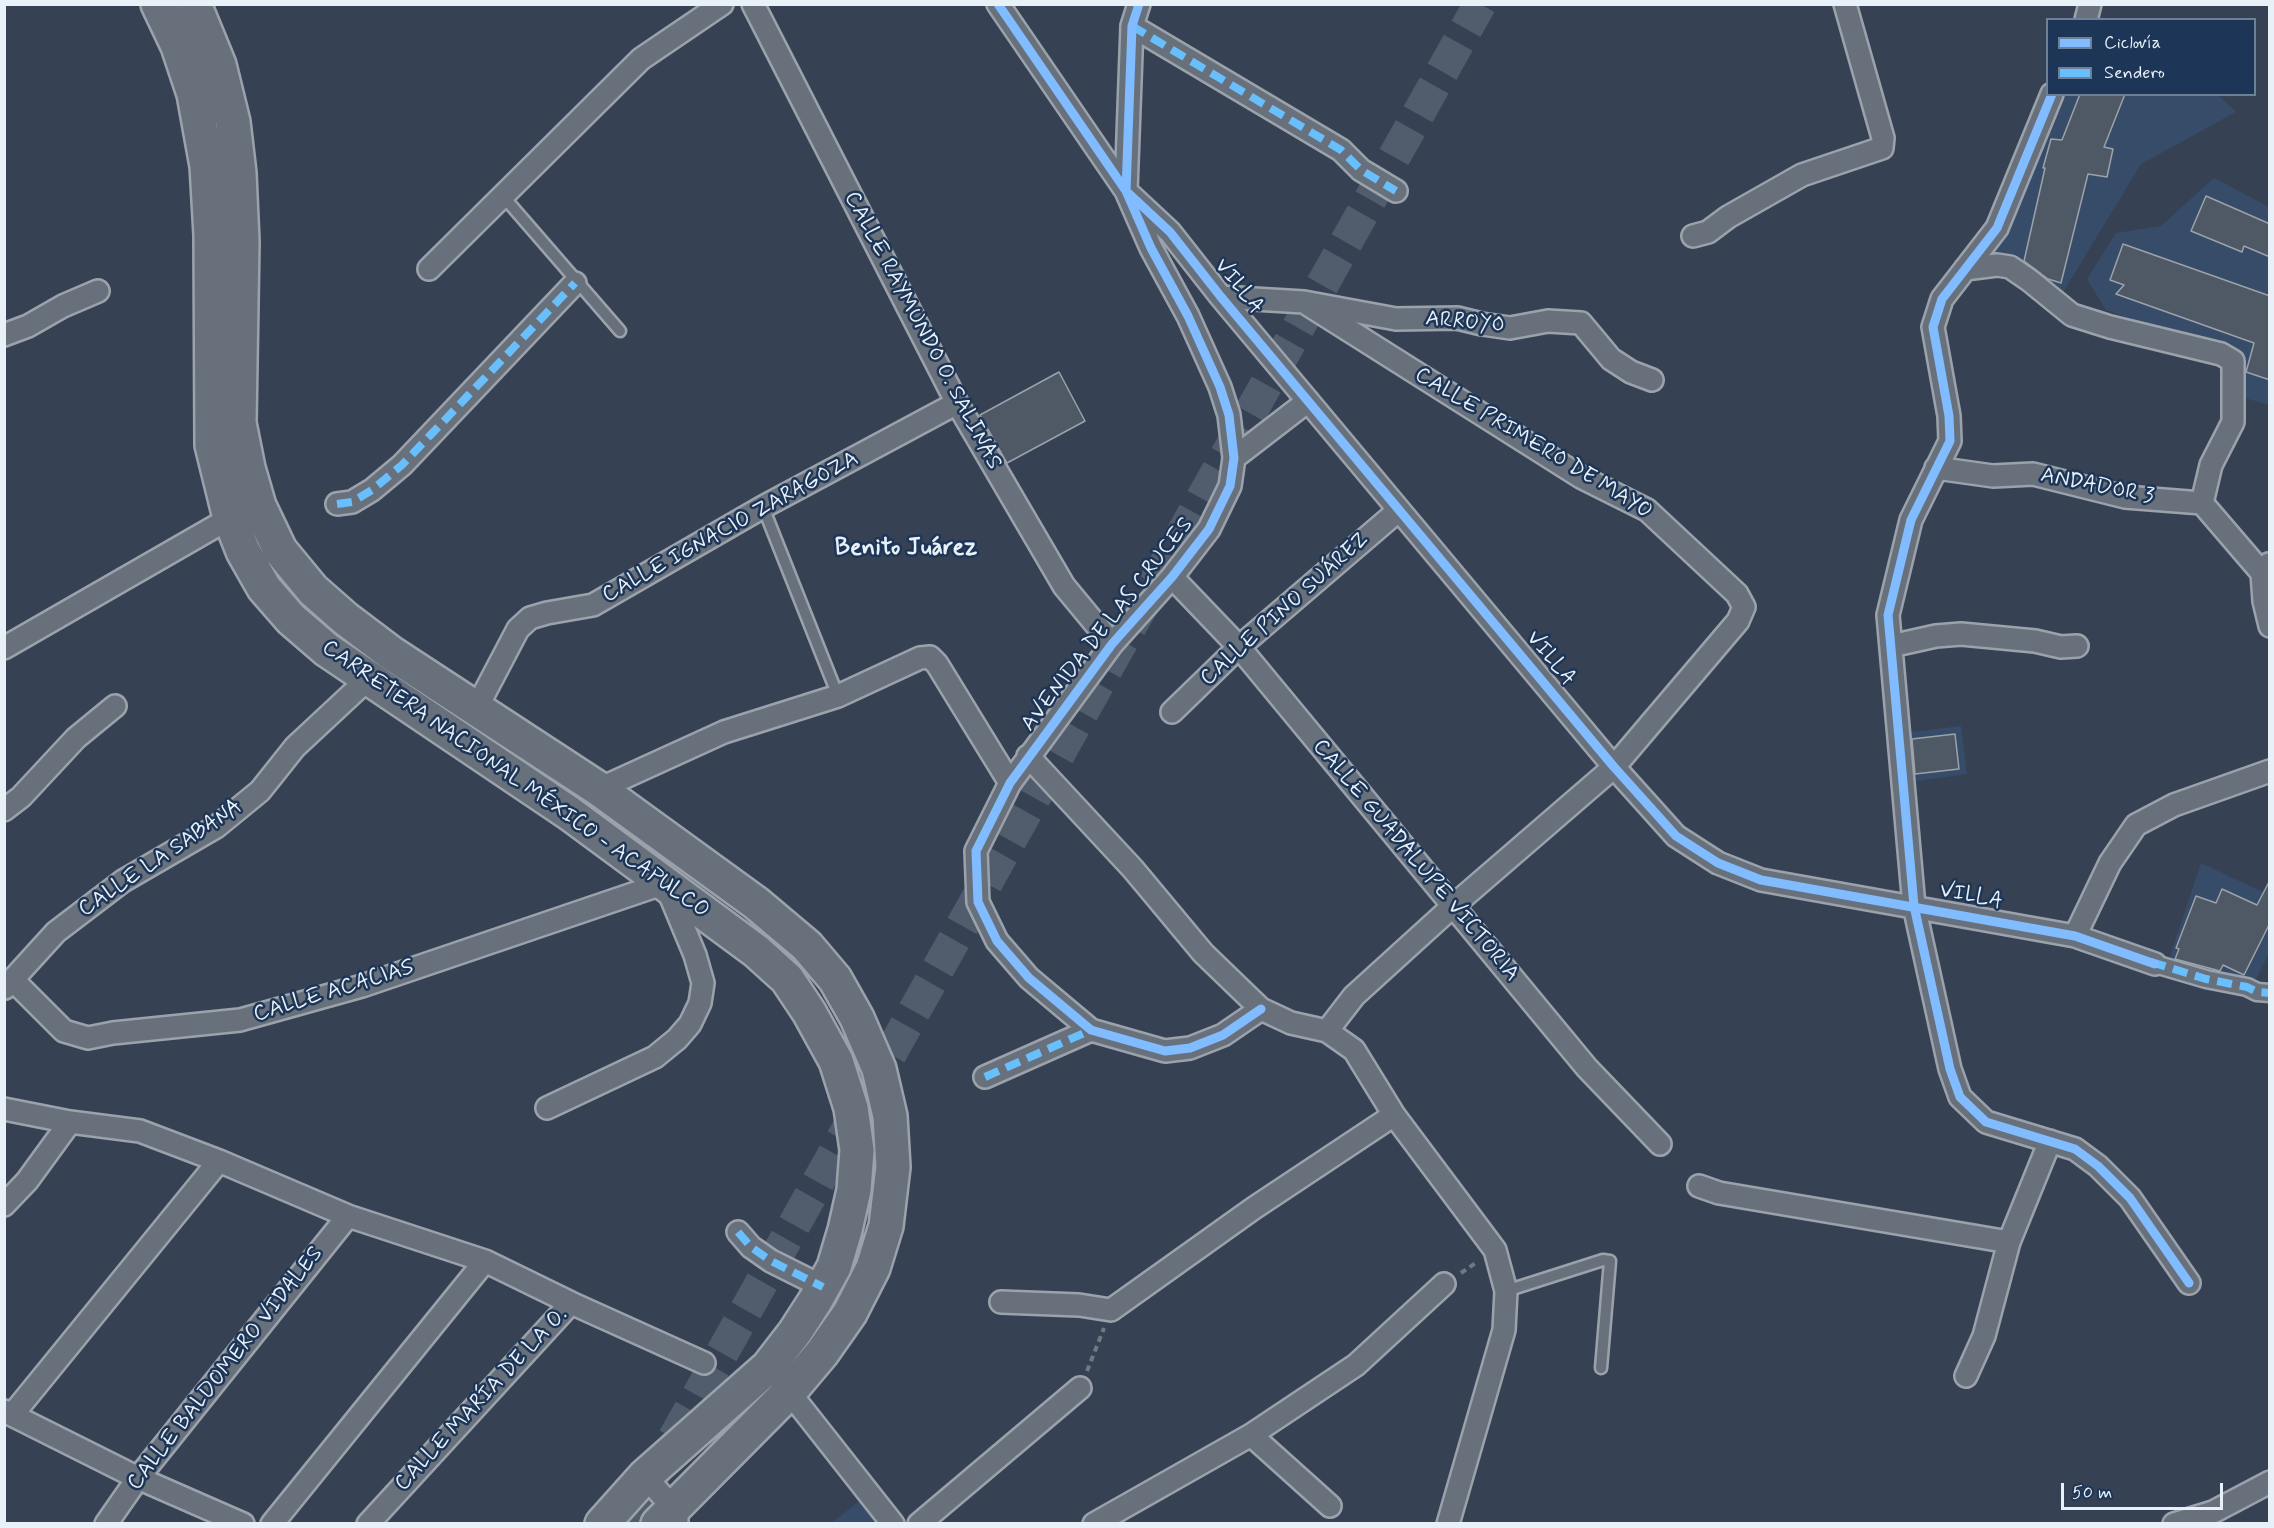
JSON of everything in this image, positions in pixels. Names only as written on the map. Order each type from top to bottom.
[{"type":"main road","name":"CARRETERA NACIONAL MÉXICO - ACAPULCO","points":[[158,4],[178,46],[194,93],[207,166],[211,235],[212,445],[230,518],[243,551],[264,588],[291,619],[327,650],[569,813],[756,951],[787,979],[810,1012],[836,1061],[851,1108],[857,1150],[854,1190],[834,1267],[823,1287],[795,1332],[768,1367],[645,1476],[602,1524]]},
{"type":"main road","name":"CARRETERA NACIONAL MÉXICO - ACAPULCO","points":[[194,4],[219,65],[233,122],[239,173],[242,242],[239,423],[259,506],[280,550],[313,590],[346,619],[391,653],[599,789],[756,903],[807,946],[840,989],[857,1018],[879,1070],[890,1116],[893,1167],[886,1226],[873,1268],[850,1313],[822,1353],[790,1391],[670,1518]]},
{"type":"street","points":[[429,269],[641,58],[722,4]]},
{"type":"street","name":"CALLE RAYMUNDO O. SALINAS","points":[[753,4],[957,403],[1064,586],[1112,644]]},
{"type":"street","points":[[998,4],[1126,191]]},
{"type":"street","name":"AVENIDA DE LAS CRUCES","points":[[1139,4],[1132,26],[1126,191],[1150,248],[1188,316],[1220,387],[1229,415],[1234,458],[1230,486],[1209,529],[1172,577],[1112,644],[1028,756],[1133,869],[1203,953],[1262,1010],[1291,1023],[1327,1031],[1354,1050],[1394,1115],[1495,1250],[1506,1291],[1504,1330],[1448,1524]]},
{"type":"street","points":[[1693,236],[1708,232],[1728,216],[1802,174],[1882,148],[1883,138],[1845,4]]},
{"type":"street","points":[[1132,26],[1341,150],[1361,170],[1396,191]]},
{"type":"street","points":[[2051,96],[1997,228],[1942,299],[1933,327],[1949,416],[1950,441],[1911,520],[1888,615],[1914,906],[1950,1069],[1960,1097],[1986,1122],[2075,1149],[2098,1166],[2130,1198],[2190,1283]]},
{"type":"street","name":"VILLA","points":[[1126,191],[1170,232],[1221,297],[1614,767],[1676,836],[1718,862],[1761,880],[2075,936],[2156,964]]},
{"type":"street","points":[[1965,269],[1997,265],[2010,267],[2072,315],[2110,327],[2221,354],[2232,361],[2233,422],[2211,465],[2202,503],[2266,568],[2270,626]]},
{"type":"street","points":[[337,504],[352,502],[372,490],[402,465],[575,283]]},
{"type":"street","points":[[4,335],[28,326],[63,306],[98,291]]},
{"type":"street","name":"ARROYO","points":[[1221,297],[1305,302],[1396,319],[1457,318],[1510,328],[1548,321],[1581,323],[1611,359],[1630,372],[1652,380]]},
{"type":"street","name":"CALLE PRIMERO DE MAYO","points":[[1305,302],[1581,477],[1647,510],[1737,594],[1744,607],[1738,621],[1614,767]]},
{"type":"street","points":[[1234,458],[1308,401]]},
{"type":"street","name":"CALLE IGNACIO ZARAGOZA","points":[[476,709],[518,629],[530,618],[593,606],[763,507],[957,403]]},
{"type":"street","name":"ANDADOR 3","points":[[1936,468],[1993,477],[2033,474],[2125,497],[2202,503]]},
{"type":"street","name":"CALLE PINO SUÁREZ","points":[[1172,712],[1239,647],[1399,510]]},
{"type":"street","points":[[4,648],[230,518]]},
{"type":"street","name":"CALLE GUADALUPE VICTORIA","points":[[1172,577],[1239,647],[1587,1068],[1660,1144]]},
{"type":"street","points":[[1891,646],[1936,636],[1961,634],[2034,641],[2061,647],[2077,646]]},
{"type":"street","points":[[599,789],[724,732],[838,696],[920,658],[930,657],[937,664],[1010,783]]},
{"type":"street","name":"CALLE LA SABANA","points":[[9,984],[56,932],[123,880],[216,827],[260,791],[295,747],[368,679]]},
{"type":"street","points":[[4,810],[21,797],[76,738],[115,706]]},
{"type":"street","points":[[1028,756],[1010,783],[976,851],[978,902],[997,941],[1029,978],[1091,1030],[1165,1050],[1191,1048],[1223,1035],[1262,1010]]},
{"type":"street","points":[[1327,1031],[1354,996],[1453,906],[1614,767]]},
{"type":"street","points":[[2075,936],[2110,863],[2136,825],[2174,805],[2270,771]]},
{"type":"street","points":[[547,1108],[655,1057],[677,1039],[690,1024],[700,1003],[703,983],[695,955],[665,884]]},
{"type":"street","name":"CALLE ACACIAS","points":[[9,984],[64,1031],[88,1038],[113,1033],[240,1020],[362,986],[665,884]]},
{"type":"street","points":[[2156,964],[2206,979],[2247,987],[2257,992],[2270,993]]},
{"type":"street","points":[[985,1077],[1091,1030]]},
{"type":"street","points":[[4,1109],[70,1122],[140,1131],[219,1161],[348,1216],[485,1261],[571,1304],[704,1363]]},
{"type":"street","points":[[1001,1302],[1079,1305],[1112,1310],[1254,1208],[1394,1115]]},
{"type":"street","points":[[4,1205],[27,1181],[70,1122]]},
{"type":"street","points":[[1966,1376],[1984,1336],[2009,1242],[2050,1141]]},
{"type":"street","points":[[219,1161],[9,1413],[138,1478],[243,1524]]},
{"type":"street","points":[[1699,1186],[1719,1193],[2009,1242]]},
{"type":"street","name":"CALLE BALDOMERO VIDALES","points":[[106,1524],[138,1478],[348,1216]]},
{"type":"street","points":[[738,1232],[752,1247],[771,1261],[823,1287]]},
{"type":"street","points":[[272,1524],[485,1261]]},
{"type":"street","points":[[1094,1524],[1251,1435],[1356,1365],[1444,1284]]},
{"type":"street","name":"CALLE MARÍA DE LA O.","points":[[368,1524],[571,1304]]},
{"type":"street","points":[[768,1367],[790,1391],[893,1524]]},
{"type":"street","points":[[919,1524],[1080,1388]]},
{"type":"street","points":[[1251,1435],[1330,1506]]},
{"type":"street","points":[[645,1476],[670,1518]]},
{"type":"street","points":[[2174,1524],[2213,1512],[2270,1482]]},
{"type":"lane","points":[[503,196],[575,283],[620,332]]},
{"type":"lane","points":[[763,507],[838,696]]},
{"type":"lane","points":[[1506,1291],[1603,1260],[1610,1261],[1601,1368]]},
{"type":"path","points":[[1444,1284],[1495,1250]]},
{"type":"path","points":[[1080,1388],[1112,1310]]},
{"type":"shaded area","points":[[2062,96],[2219,96],[2236,112],[2141,164],[2062,294],[1975,263]]},
{"type":"shaded area","points":[[2214,178],[2269,207],[2269,405],[2245,398],[2237,375],[2236,356],[2106,310],[2087,279],[2116,233],[2161,226]]},
{"type":"shaded area","points":[[1961,726],[1967,774],[1910,782],[1904,733]]},
{"type":"shaded area","points":[[2201,863],[2269,895],[2269,953],[2254,983],[2168,962]]},
{"type":"shaded area","points":[[861,1500],[879,1523],[830,1524]]},
{"type":"building","points":[[2079,96],[2124,96],[2104,147],[2113,149],[2107,177],[2088,174],[2061,283],[2048,279],[2024,261],[2051,139],[2062,140]]},
{"type":"building","points":[[2206,196],[2270,224],[2270,257],[2244,246],[2242,252],[2191,231]]},
{"type":"building","points":[[2123,244],[2270,296],[2270,380],[2246,372],[2254,343],[2116,294],[2124,285],[2110,280]]},
{"type":"building","points":[[1059,372],[1085,421],[1007,463],[980,415]]},
{"type":"building","points":[[1955,734],[1959,769],[1915,774],[1912,739]]},
{"type":"building","points":[[2270,880],[2270,923],[2244,975],[2223,965],[2220,971],[2175,959],[2179,949],[2176,948],[2196,896],[2216,903],[2222,889],[2257,905]]},
{"type":"tunnel","points":[[626,1524],[1480,4]]},
{"type":"marked path","points":[[1132,26],[1341,150],[1361,170],[1396,191]]},
{"type":"marked path","points":[[337,504],[352,502],[372,490],[402,465],[575,283]]},
{"type":"marked path","points":[[2151,962],[2206,979],[2247,987],[2257,992],[2270,993]]},
{"type":"marked path","points":[[985,1077],[1091,1030]]},
{"type":"marked path","points":[[738,1232],[751,1247],[771,1261],[823,1287]]},
{"type":"cycle path","points":[[998,4],[1126,191],[1170,232],[1221,297],[1614,767],[1676,836],[1718,863],[1761,880],[2075,936],[2155,964]]},
{"type":"cycle path","points":[[1139,4],[1132,26],[1126,191],[1151,248],[1188,316],[1220,387],[1229,415],[1234,458],[1230,486],[1209,529],[1172,577],[1112,644],[1010,783],[976,851],[978,902],[997,941],[1029,978],[1091,1030],[1165,1051],[1190,1048],[1223,1035],[1261,1009]]},
{"type":"cycle path","points":[[2051,96],[1997,228],[1942,299],[1933,327],[1949,416],[1950,441],[1911,520],[1888,615],[1914,906],[1950,1069],[1960,1097],[1986,1122],[2075,1149],[2098,1166],[2130,1198],[2189,1283]]},
{"type":"district","name":"Benito Juárez","points":[[906,549]]}]
